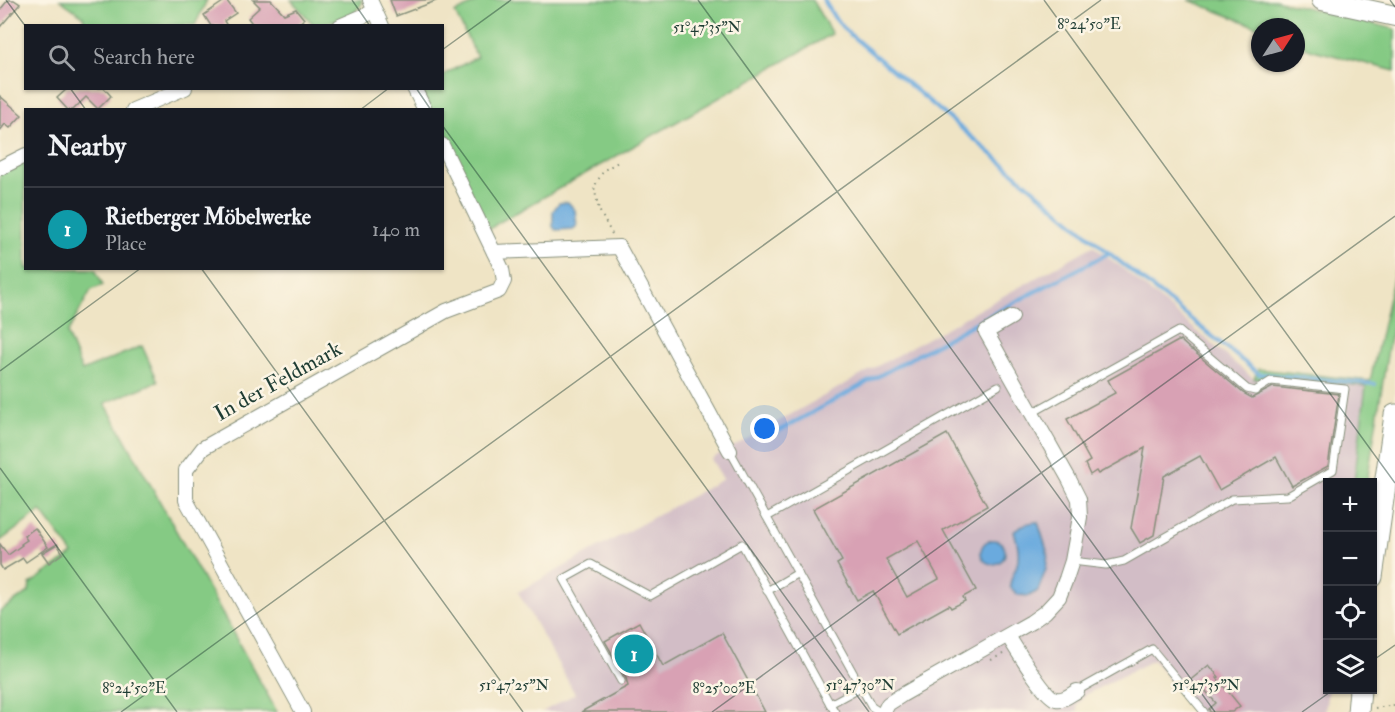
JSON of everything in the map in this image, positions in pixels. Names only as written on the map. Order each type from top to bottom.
[{"type":"main road","points":[[1377,542],[1395,415]]},
{"type":"street","points":[[1322,0],[1395,16]]},
{"type":"street","points":[[343,24],[372,6],[381,24]]},
{"type":"street","points":[[138,108],[179,90]]},
{"type":"street","points":[[415,90],[423,108]]},
{"type":"street","name":"In der Feldmark","points":[[303,712],[186,500],[186,470],[202,448],[446,310],[498,291],[504,281],[502,269],[444,149]]},
{"type":"street","points":[[0,168],[24,156]]},
{"type":"street","points":[[494,252],[619,247],[730,451]]},
{"type":"street","points":[[882,712],[888,704],[902,695],[1011,642],[1059,597],[1072,561],[1080,517],[1079,499],[986,332],[1012,317]]},
{"type":"street","points":[[1011,642],[1054,699],[1064,699],[1077,691]]},
{"type":"lane","points":[[1032,413],[1179,331],[1247,389],[1255,391],[1271,381],[1345,390],[1332,470],[1288,496],[1233,499],[1124,561],[1106,565],[1072,561]]},
{"type":"lane","points":[[767,517],[999,386]]},
{"type":"lane","points":[[730,451],[872,706],[882,712]]},
{"type":"lane","points":[[621,681],[564,579],[591,564],[650,596],[742,544],[835,712]]},
{"type":"lane","points":[[767,591],[798,573]]},
{"type":"lane","points":[[1077,691],[1152,649],[1204,712]]},
{"type":"lane","points":[[831,704],[861,687]]},
{"type":"path","points":[[619,247],[599,210],[594,187],[604,170],[620,161]]},
{"type":"path","points":[[985,664],[1011,642]]},
{"type":"path","points":[[1358,704],[1395,705]]},
{"type":"shaded area","points":[[1093,246],[1254,379],[1272,378],[1366,386],[1354,478],[1323,478],[1323,694],[1327,694],[1325,712],[1197,712],[1153,660],[1085,695],[1077,705],[1078,712],[542,712],[575,694],[518,592],[723,479],[711,459]]},
{"type":"green space","points":[[60,0],[207,0],[195,24],[85,24],[83,16]]},
{"type":"green space","points":[[291,0],[362,0],[354,13],[324,24],[313,24]]},
{"type":"green space","points":[[481,0],[812,0],[832,34],[490,229],[480,214],[444,137],[444,108],[430,108],[420,90],[444,90],[444,74],[477,57],[455,13]]},
{"type":"green space","points":[[1189,0],[1275,0],[1395,29],[1395,71],[1305,47],[1305,18],[1251,18],[1251,24]]},
{"type":"green space","points":[[24,163],[24,270],[96,270],[103,285],[91,290],[67,334],[82,371],[142,346],[158,381],[105,403],[277,712],[0,712],[0,611],[29,592],[30,584],[73,554],[41,511],[0,541],[0,173]]},
{"type":"green space","points":[[1395,271],[1395,319],[1389,343],[1368,478],[1354,478],[1366,386],[1272,378],[1254,379],[1258,369],[1370,381]]},
{"type":"water","points":[[568,202],[575,210],[577,226],[573,229],[556,230],[553,227],[553,211],[559,203]]},
{"type":"water","points":[[1038,522],[1048,554],[1046,569],[1038,591],[1029,596],[1018,595],[1010,587],[1018,559],[1014,532],[1023,525]]},
{"type":"water","points":[[993,540],[1001,544],[1005,552],[1001,560],[993,564],[985,560],[981,552],[985,544]]},
{"type":"building","points":[[8,0],[14,0],[20,4],[0,27],[0,10]]},
{"type":"building","points":[[226,0],[236,13],[224,21],[226,24],[210,24],[204,15]]},
{"type":"building","points":[[253,0],[271,0],[284,14],[296,9],[304,19],[298,24],[252,24],[248,18],[260,7]]},
{"type":"building","points":[[390,0],[436,0],[436,1],[396,16]]},
{"type":"building","points":[[66,90],[106,90],[111,96],[99,108],[86,97],[75,108],[66,108],[57,98]]},
{"type":"building","points":[[0,96],[22,115],[10,128],[5,124],[0,131]]},
{"type":"building","points":[[1180,340],[1252,398],[1273,387],[1339,394],[1328,466],[1292,486],[1276,457],[1219,490],[1200,456],[1164,476],[1154,535],[1140,543],[1131,528],[1145,448],[1098,474],[1096,471],[1090,475],[1085,464],[1090,461],[1067,419],[1115,393],[1108,380]]},
{"type":"building","points":[[947,434],[987,506],[943,530],[976,590],[963,597],[965,601],[951,608],[949,605],[897,634],[873,591],[857,600],[837,564],[842,561],[813,509]],"holes":[[[918,541],[939,579],[907,597],[886,559]]]},
{"type":"building","points":[[35,528],[48,547],[26,562],[23,558],[3,570],[0,565],[0,544],[8,555],[27,540],[24,536]]},
{"type":"building","points":[[57,544],[63,553],[49,563],[42,553]]},
{"type":"building","points":[[639,622],[663,666],[722,633],[765,712],[581,712],[628,686],[626,678],[605,641]]},
{"type":"building","points":[[1209,665],[1240,706],[1232,712],[1210,712],[1209,709],[1216,703],[1204,689],[1198,694],[1188,682]]},
{"type":"waterway","points":[[824,0],[846,31],[1109,253],[1259,374],[1375,384]]},
{"type":"waterway","points":[[775,433],[975,323],[1109,253]]},
{"type":"place","name":"Rietberger Möbelwerke","points":[[634,654]]}]
